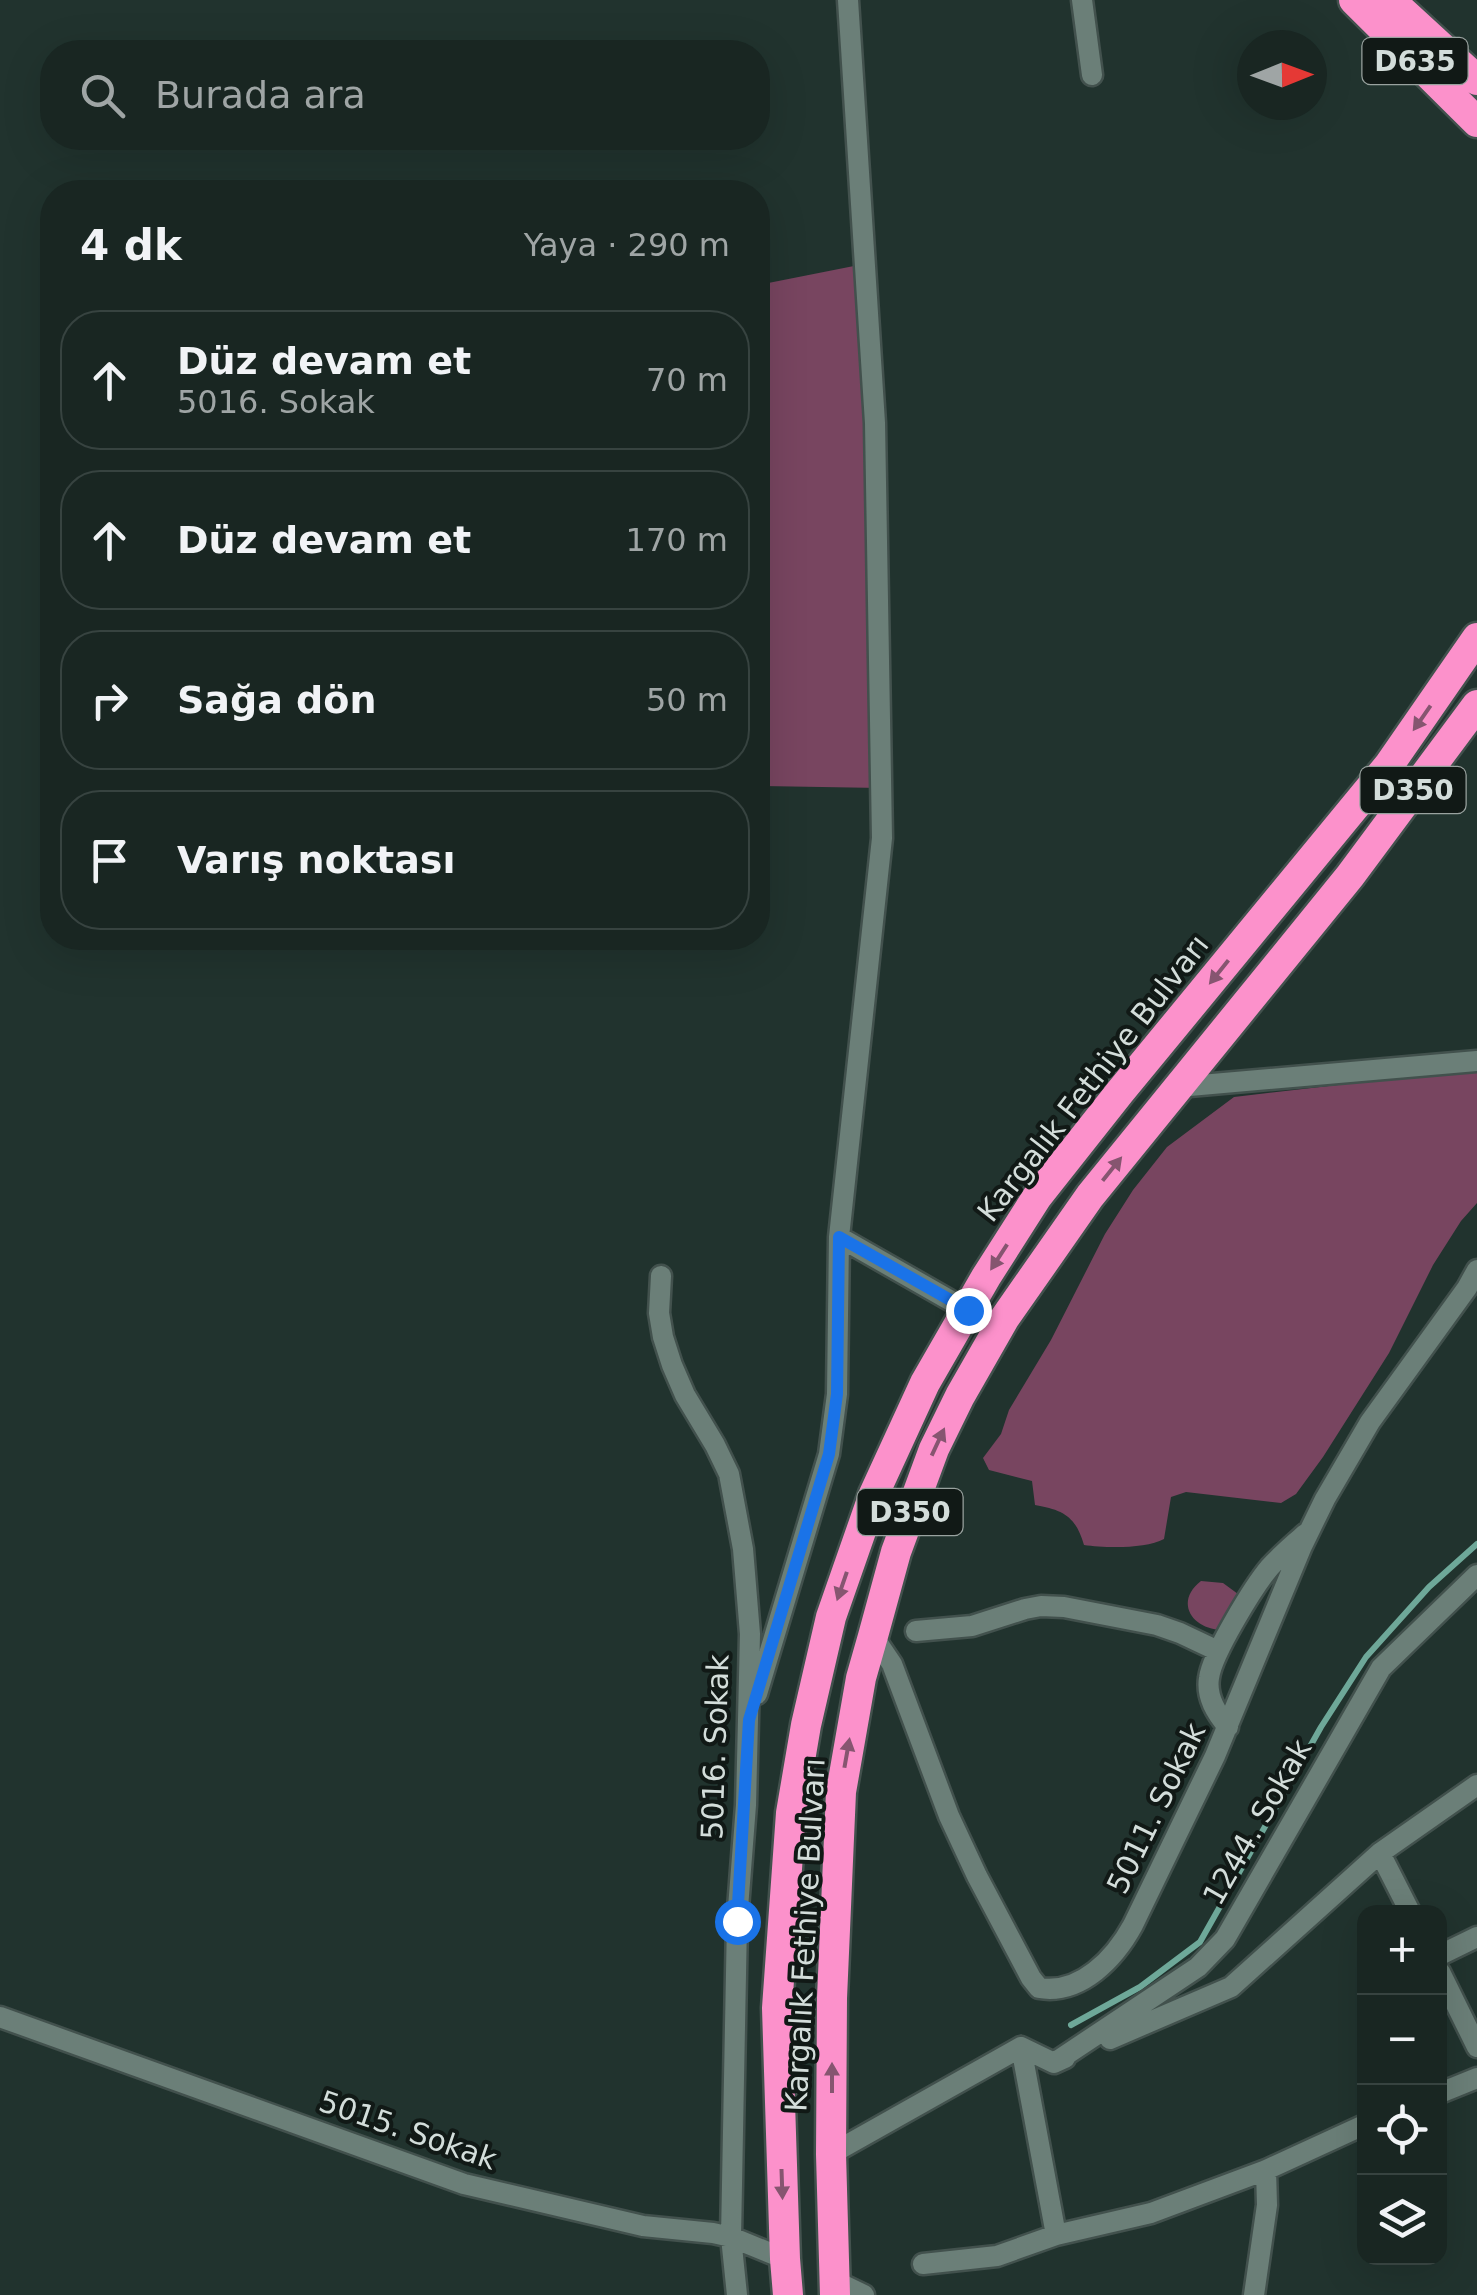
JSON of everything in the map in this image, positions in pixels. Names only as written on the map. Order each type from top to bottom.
[{"type":"highway","name":"D635","points":[[1354,0],[1477,122]]},
{"type":"highway","name":"D635","points":[[1390,0],[1477,80]]},
{"type":"highway","name":"Kargalık Fethiye Bulvarı","points":[[784,2259],[776,2008],[791,1812],[831,1617],[874,1494],[925,1384],[1037,1197],[1389,765],[1477,638]]},
{"type":"highway","name":"Kargalık Fethiye Bulvarı","points":[[834,2288],[833,1979],[841,1792],[872,1636],[896,1552],[934,1449],[1004,1319],[1044,1258],[1350,876],[1477,704]]},
{"type":"highway","name":"D350","points":[[784,2259],[788,2295]]},
{"type":"street","points":[[749,1720],[829,1454],[837,1394],[839,1237],[882,838],[875,423],[848,0]]},
{"type":"street","points":[[1082,0],[1092,75]]},
{"type":"street","points":[[1178,1087],[1477,1062]]},
{"type":"street","points":[[839,1237],[968,1310]]},
{"type":"street","name":"5016. Sokak","points":[[661,1276],[659,1314],[663,1338],[685,1395],[729,1474],[736,1501],[750,1634],[738,1905],[731,2237],[737,2295]]},
{"type":"street","name":"5011. Sokak","points":[[872,1636],[892,1664],[949,1816],[1031,1978],[1039,1988],[1051,1990],[1085,1978],[1120,1949],[1228,1728],[1310,1530],[1346,1460],[1474,1281]]},
{"type":"street","points":[[1228,1728],[1215,1712],[1208,1681],[1212,1661],[1267,1571],[1310,1530]]},
{"type":"street","name":"1244. Sokak","points":[[1054,2063],[1198,1968],[1225,1939],[1381,1668],[1477,1575]]},
{"type":"street","points":[[916,1631],[972,1626],[1024,1608],[1064,1607],[1158,1624],[1218,1651]]},
{"type":"street","points":[[1022,2048],[1054,2063],[1231,1987],[1380,1852],[1477,1785]]},
{"type":"street","points":[[1380,1852],[1406,1905]]},
{"type":"street","points":[[1447,1951],[1477,1936]]},
{"type":"street","points":[[1447,1986],[1477,2047]]},
{"type":"street","name":"5015. Sokak","points":[[0,2016],[464,2184],[642,2226],[731,2237],[784,2259]]},
{"type":"street","points":[[831,2154],[1022,2048]]},
{"type":"street","points":[[1022,2048],[1056,2235]]},
{"type":"street","points":[[1447,2090],[1477,2078]]},
{"type":"street","points":[[923,2264],[997,2256],[1056,2235],[1151,2213],[1266,2170],[1357,2127]]},
{"type":"street","points":[[1254,2295],[1268,2205],[1266,2170]]},
{"type":"street","points":[[834,2288],[864,2295]]},
{"type":"shaded area","points":[[864,264],[881,788],[770,786],[770,283]]},
{"type":"shaded area","points":[[1477,1069],[1477,1203],[1433,1265],[1389,1353],[1296,1494],[1281,1503],[1186,1492],[1171,1497],[1164,1539],[1136,1546],[1093,1546],[1084,1545],[1067,1516],[1035,1505],[1032,1481],[989,1470],[983,1458],[1001,1434],[1009,1410],[1051,1340],[1105,1234],[1167,1147],[1234,1097]]},
{"type":"shaded area","points":[[1201,1581],[1223,1583],[1238,1594],[1236,1610],[1222,1630],[1202,1625],[1190,1613],[1189,1597]]},
{"type":"waterway","points":[[1071,2025],[1140,1987],[1200,1942],[1321,1727],[1366,1657],[1429,1587],[1477,1544]]},
{"type":"route","points":[[737,1921],[749,1720],[829,1454],[837,1394],[839,1237],[968,1310]]}]
